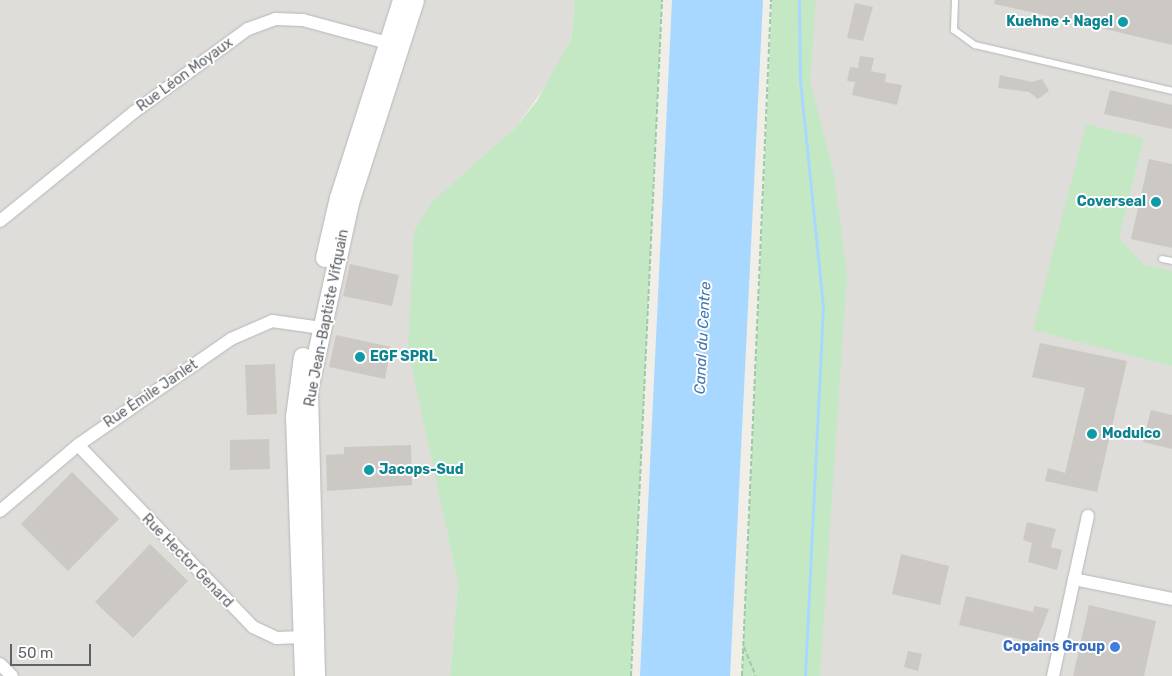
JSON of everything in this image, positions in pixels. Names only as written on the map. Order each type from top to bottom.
[{"type":"street","name":"Rue Jean-Baptiste Vifquain","points":[[394,44],[402,0]]},
{"type":"street","name":"Rue Jean-Baptiste Vifquain","points":[[316,676],[308,637],[295,405],[316,327],[339,198],[394,44],[415,0]]},
{"type":"street","name":"Rue Léon Moyaux","points":[[0,221],[134,112],[248,29],[289,19],[394,44]]},
{"type":"street","name":"Rue Émile Janlet","points":[[0,511],[78,446],[231,339],[272,321],[316,327]]},
{"type":"street","name":"Rue Hector Genard","points":[[78,446],[252,627],[277,638],[308,637]]},
{"type":"street","points":[[1053,676],[1088,516]]},
{"type":"street","points":[[1074,579],[1172,600]]},
{"type":"street","name":"Rue Jean-Baptiste Vifquain","points":[[304,676],[308,637]]},
{"type":"street","points":[[0,664],[12,676]]},
{"type":"lane","points":[[955,0],[954,30],[975,45],[1172,92]]},
{"type":"lane","points":[[1162,259],[1172,261]]},
{"type":"path","points":[[631,676],[662,0]]},
{"type":"path","points":[[742,676],[771,0]]},
{"type":"path","points":[[744,646],[756,676]]},
{"type":"shaded area","points":[[0,0],[575,0],[571,39],[555,73],[516,127],[482,158],[437,483],[458,583],[450,676],[0,676]]},
{"type":"shaded area","points":[[779,0],[1172,0],[1172,676],[745,676]]},
{"type":"green space","points":[[575,0],[662,0],[631,676],[450,676],[458,583],[408,350],[414,231],[433,201],[516,127],[537,101],[571,39]]},
{"type":"green space","points":[[772,0],[816,0],[810,80],[834,175],[847,274],[820,676],[742,676]]},
{"type":"green space","points":[[1086,124],[1144,138],[1119,238],[1143,264],[1172,271],[1172,366],[1033,330]]},
{"type":"water","name":"Canal du Centre","points":[[672,0],[763,0],[730,676],[640,676]]},
{"type":"building","name":"Kuehne + Nagel","points":[[995,0],[1172,0],[1172,45],[1071,21],[1058,25],[1049,16],[994,4]]},
{"type":"building","points":[[855,3],[873,7],[863,41],[847,38]]},
{"type":"building","points":[[860,56],[874,58],[871,71],[886,74],[885,82],[902,85],[897,105],[852,95],[855,82],[847,81],[850,67],[858,68]]},
{"type":"building","points":[[1000,75],[1032,82],[1042,79],[1049,91],[1038,99],[1029,92],[998,88]]},
{"type":"building","points":[[1110,90],[1172,105],[1172,129],[1104,114]]},
{"type":"building","name":"Coverseal","points":[[1149,159],[1172,164],[1172,248],[1131,239]]},
{"type":"building","points":[[350,264],[399,275],[392,306],[343,296]]},
{"type":"building","name":"EGF SPRL","points":[[336,335],[391,347],[385,379],[329,367]]},
{"type":"building","name":"Modulco","points":[[1040,343],[1127,361],[1097,492],[1045,481],[1048,468],[1065,473],[1085,388],[1032,377]]},
{"type":"building","points":[[275,364],[277,414],[247,415],[245,365]]},
{"type":"building","points":[[1151,410],[1172,415],[1172,449],[1143,442]]},
{"type":"building","points":[[269,439],[270,469],[230,470],[230,440]]},
{"type":"building","name":"Jacops-Sud","points":[[411,445],[412,485],[327,491],[326,455],[344,454],[344,447]]},
{"type":"building","points":[[72,472],[119,519],[68,571],[21,524]]},
{"type":"building","points":[[1027,522],[1056,529],[1051,547],[1062,550],[1057,570],[1028,562],[1032,543],[1023,540]]},
{"type":"building","points":[[150,544],[188,581],[133,638],[95,602]]},
{"type":"building","points":[[901,554],[949,566],[940,605],[892,594]]},
{"type":"building","points":[[966,596],[1033,612],[1034,606],[1049,609],[1036,643],[959,625]]},
{"type":"building","name":"Copains Group","points":[[1089,605],[1156,621],[1144,676],[1073,676]]},
{"type":"building","points":[[908,651],[922,654],[918,671],[904,667]]},
{"type":"waterway","points":[[799,0],[800,80],[823,307],[805,676]]},
{"type":"place","name":"Kuehne + Nagel","points":[[1123,22]]},
{"type":"place","name":"Coverseal","points":[[1156,202]]},
{"type":"place","name":"EGF SPRL","points":[[360,357]]},
{"type":"place","name":"Modulco","points":[[1092,434]]},
{"type":"place","name":"Jacops-Sud","points":[[369,470]]},
{"type":"place","name":"Copains Group","points":[[1115,647]]}]
